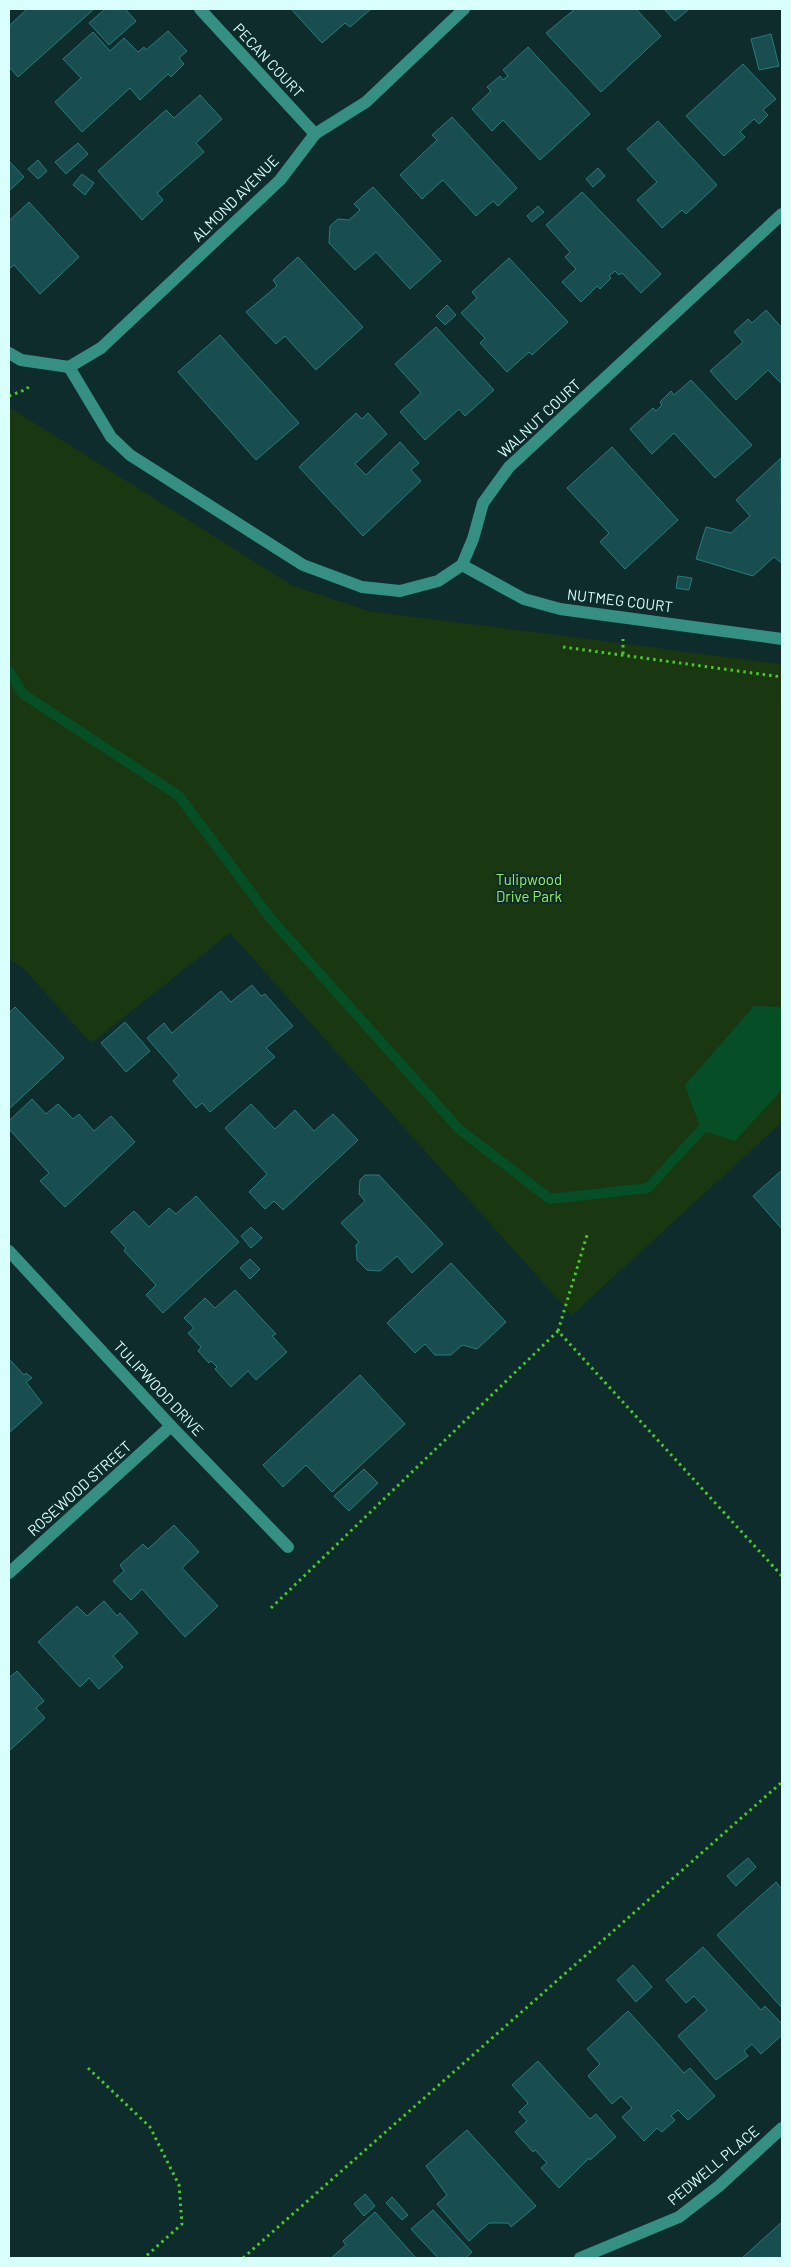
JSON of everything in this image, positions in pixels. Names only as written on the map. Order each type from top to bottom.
[{"type":"street","name":"PECAN COURT","points":[[200,9],[315,134]]},
{"type":"street","name":"ALMOND AVENUE","points":[[69,367],[101,348],[280,180],[315,134],[366,102],[464,9]]},
{"type":"street","name":"WALNUT COURT","points":[[462,564],[483,503],[509,466],[782,214]]},
{"type":"street","points":[[9,353],[21,360],[69,367],[111,436],[130,455],[303,565],[362,587],[400,591],[438,581],[462,564]]},
{"type":"street","name":"NUTMEG COURT","points":[[462,564],[524,599],[560,609],[782,639]]},
{"type":"street","name":"TULIPWOOD DRIVE","points":[[9,1251],[171,1426],[288,1547]]},
{"type":"street","name":"ROSEWOOD STREET","points":[[9,1573],[171,1426]]},
{"type":"street","name":"PEDWELL PLACE","points":[[580,2258],[679,2217],[719,2186],[782,2128]]},
{"type":"path","points":[[563,647],[782,677]]},
{"type":"path","points":[[271,1608],[558,1331],[588,1232]]},
{"type":"path","points":[[558,1331],[782,1576]]},
{"type":"path","points":[[244,2258],[782,1782]]},
{"type":"path","points":[[88,2068],[150,2127],[179,2185],[182,2224],[144,2258]]},
{"type":"green space","name":"Tulipwood Drive Park","points":[[9,407],[293,586],[369,611],[782,664],[782,1122],[572,1315],[230,933],[91,1043],[22,967],[9,959]]},
{"type":"shaded area","points":[[754,1006],[782,1007],[782,1090],[735,1141],[701,1130],[685,1085]]},
{"type":"building","points":[[27,9],[94,9],[18,77],[9,67],[9,26]]},
{"type":"building","points":[[105,9],[125,9],[136,21],[109,45],[89,23]]},
{"type":"building","points":[[291,9],[371,9],[350,27],[345,23],[322,43]]},
{"type":"building","points":[[575,9],[636,9],[661,36],[601,92],[546,33]]},
{"type":"building","points":[[664,9],[689,9],[675,21]]},
{"type":"building","points":[[168,31],[187,51],[179,58],[184,64],[171,77],[168,74],[140,100],[130,88],[82,132],[55,102],[81,78],[63,59],[93,32],[110,51],[124,38],[138,52],[144,47],[146,50]]},
{"type":"building","points":[[771,34],[779,66],[759,70],[751,39]]},
{"type":"building","points":[[528,47],[590,114],[540,160],[503,120],[492,131],[472,109],[491,91],[487,87],[500,76],[503,80],[508,76],[503,70]]},
{"type":"building","points":[[743,64],[776,99],[763,110],[768,115],[759,124],[754,119],[740,132],[745,137],[724,156],[686,116]]},
{"type":"building","points":[[200,95],[222,119],[196,143],[204,152],[157,193],[163,200],[142,220],[98,171],[166,110],[174,118]]},
{"type":"building","points":[[452,117],[517,188],[498,206],[493,201],[476,216],[443,180],[422,199],[400,175],[437,140],[432,135]]},
{"type":"building","points":[[658,121],[717,185],[686,214],[682,210],[662,228],[637,200],[657,182],[627,149]]},
{"type":"building","points":[[78,143],[88,154],[66,174],[55,162]]},
{"type":"building","points":[[38,160],[47,171],[38,179],[28,169]]},
{"type":"building","points":[[9,161],[24,177],[9,191]]},
{"type":"building","points":[[598,168],[605,176],[593,187],[586,179]]},
{"type":"building","points":[[82,174],[94,183],[85,195],[73,185]]},
{"type":"building","points":[[373,187],[441,261],[410,289],[376,252],[355,270],[329,243],[330,226],[338,219],[349,220],[360,210],[354,204]]},
{"type":"building","points":[[582,192],[661,274],[641,293],[622,273],[619,275],[615,271],[600,289],[597,286],[581,302],[562,282],[576,269],[565,257],[570,252],[546,225]]},
{"type":"building","points":[[29,202],[79,257],[40,294],[14,265],[9,269],[9,221]]},
{"type":"building","points":[[538,206],[544,212],[532,222],[527,216]]},
{"type":"building","points":[[298,257],[363,327],[316,370],[285,336],[276,344],[246,312],[277,286],[273,280]]},
{"type":"building","points":[[509,258],[568,322],[532,355],[529,352],[507,372],[480,343],[485,338],[461,313],[477,298],[472,292]]},
{"type":"building","points":[[447,305],[456,315],[445,325],[436,316]]},
{"type":"building","points":[[766,310],[782,328],[782,384],[768,370],[736,400],[710,371],[743,342],[734,332],[748,319],[752,323]]},
{"type":"building","points":[[436,327],[494,390],[465,416],[459,409],[425,440],[400,412],[421,393],[395,364]]},
{"type":"building","points":[[220,335],[299,423],[256,460],[178,372]]},
{"type":"building","points":[[691,380],[752,445],[715,478],[674,433],[652,454],[630,429],[653,408],[656,411],[662,405],[660,402],[671,391],[674,395]]},
{"type":"building","points":[[356,413],[362,419],[368,413],[387,434],[355,464],[366,475],[400,442],[419,463],[411,470],[421,481],[363,536],[299,467]]},
{"type":"building","points":[[612,447],[678,520],[625,569],[600,542],[609,533],[567,488]]},
{"type":"building","points":[[781,458],[782,563],[774,557],[753,576],[696,559],[706,527],[731,533],[750,516],[736,500]]},
{"type":"building","points":[[678,576],[692,578],[689,590],[676,588]]},
{"type":"building","points":[[252,985],[261,996],[265,994],[293,1026],[266,1048],[275,1057],[210,1112],[202,1103],[196,1108],[173,1081],[179,1075],[147,1038],[164,1023],[172,1033],[221,991],[231,1002]]},
{"type":"building","points":[[15,1007],[64,1058],[9,1109],[9,1013]]},
{"type":"building","points":[[125,1022],[150,1051],[126,1072],[101,1043]]},
{"type":"building","points":[[32,1099],[46,1114],[58,1104],[73,1119],[79,1114],[94,1131],[111,1116],[135,1142],[65,1207],[40,1181],[49,1173],[9,1129],[9,1121]]},
{"type":"building","points":[[251,1104],[275,1129],[295,1110],[314,1131],[333,1114],[358,1140],[283,1210],[274,1201],[265,1209],[249,1192],[267,1174],[225,1128]]},
{"type":"building","points":[[782,1170],[782,1229],[753,1196]]},
{"type":"building","points":[[365,1175],[379,1175],[443,1244],[412,1273],[397,1256],[380,1271],[367,1270],[357,1260],[356,1245],[359,1242],[341,1223],[365,1201],[359,1194],[360,1180]]},
{"type":"building","points":[[196,1196],[239,1242],[163,1313],[146,1295],[156,1285],[124,1251],[126,1248],[111,1232],[134,1211],[149,1227],[169,1208],[176,1214]]},
{"type":"building","points":[[251,1227],[262,1238],[251,1248],[241,1236]]},
{"type":"building","points":[[250,1259],[260,1269],[250,1279],[240,1268]]},
{"type":"building","points":[[451,1263],[506,1322],[477,1349],[462,1345],[451,1355],[435,1355],[425,1344],[415,1353],[387,1323]]},
{"type":"building","points":[[235,1290],[276,1334],[272,1336],[287,1352],[256,1380],[248,1371],[231,1387],[215,1369],[217,1367],[211,1361],[209,1363],[198,1351],[201,1347],[188,1333],[194,1328],[184,1318],[205,1298],[215,1308]]},
{"type":"building","points":[[9,1359],[24,1375],[26,1373],[32,1378],[26,1382],[42,1403],[9,1433]]},
{"type":"building","points":[[360,1375],[405,1424],[332,1492],[306,1465],[283,1487],[263,1465]]},
{"type":"building","points":[[364,1469],[378,1483],[349,1511],[334,1496]]},
{"type":"building","points":[[174,1525],[199,1552],[182,1568],[218,1606],[185,1637],[142,1589],[131,1600],[113,1581],[124,1571],[120,1565],[143,1544],[148,1549]]},
{"type":"building","points":[[104,1601],[117,1616],[120,1613],[138,1633],[113,1656],[123,1667],[99,1689],[89,1678],[80,1687],[38,1642],[77,1606],[87,1616]]},
{"type":"building","points":[[17,1671],[44,1701],[36,1708],[45,1718],[9,1751],[9,1678]]},
{"type":"building","points":[[748,1858],[756,1867],[736,1886],[727,1876]]},
{"type":"building","points":[[776,1882],[782,1889],[782,2008],[717,1935]]},
{"type":"building","points":[[703,1947],[761,2010],[765,2006],[782,2024],[782,2035],[761,2054],[752,2044],[744,2051],[748,2056],[716,2080],[678,2036],[707,2010],[694,1996],[686,2003],[666,1980]]},
{"type":"building","points":[[633,1965],[652,1987],[636,2002],[617,1980]]},
{"type":"building","points":[[628,2011],[684,2073],[690,2068],[715,2096],[688,2120],[678,2110],[671,2116],[675,2120],[662,2132],[657,2128],[644,2141],[622,2117],[632,2108],[621,2096],[612,2104],[588,2076],[600,2064],[587,2049]]},
{"type":"building","points":[[538,2061],[590,2119],[596,2114],[616,2137],[590,2160],[589,2158],[559,2188],[541,2168],[547,2163],[535,2150],[533,2152],[515,2132],[527,2121],[519,2112],[528,2103],[512,2085]]},
{"type":"building","points":[[467,2130],[536,2206],[511,2227],[508,2223],[489,2223],[469,2241],[437,2204],[447,2195],[426,2166]]},
{"type":"building","points":[[365,2194],[375,2206],[364,2216],[354,2204]]},
{"type":"building","points":[[392,2197],[408,2215],[402,2220],[386,2203]]},
{"type":"building","points":[[433,2210],[472,2252],[466,2258],[438,2258],[411,2229]]},
{"type":"building","points":[[375,2212],[416,2258],[331,2258],[346,2245],[343,2241]]},
{"type":"building","points":[[782,2222],[782,2258],[742,2258]]},
{"type":"waterway","points":[[9,671],[23,694],[179,796],[271,919],[459,1129],[550,1199],[648,1188],[701,1130]]}]
